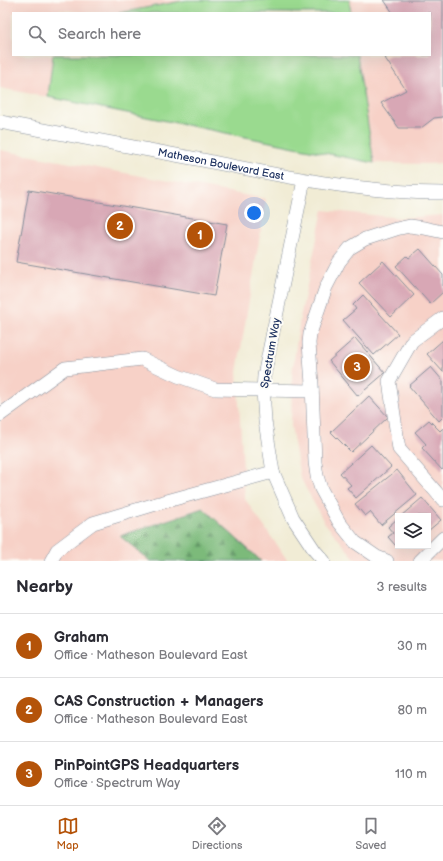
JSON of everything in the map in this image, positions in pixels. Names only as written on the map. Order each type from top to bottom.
[{"type":"street","name":"Matheson Boulevard East","points":[[0,122],[155,150],[304,180],[399,192],[443,193]]},
{"type":"street","name":"Spectrum Way","points":[[304,180],[264,376],[263,390],[265,421],[273,472],[293,518],[315,551],[324,561]]},
{"type":"street","points":[[386,561],[377,557],[355,542],[339,522],[321,489],[315,462],[309,343],[310,334],[326,287],[339,262],[350,248],[365,239],[410,226],[443,232]]},
{"type":"street","points":[[443,318],[412,341],[389,381],[399,449],[443,500]]},
{"type":"street","points":[[0,414],[65,368],[142,359],[178,376],[215,389],[312,391]]},
{"type":"street","points":[[51,561],[57,550],[93,523],[273,472]]},
{"type":"street","points":[[420,561],[443,538]]},
{"type":"shaded area","points":[[0,0],[187,0],[124,12],[77,12],[59,10],[58,12],[12,12],[12,56],[53,56],[48,97],[0,88]]},
{"type":"shaded area","points":[[349,0],[443,0],[443,163],[374,163],[357,56],[431,56],[431,12],[351,12]]},
{"type":"shaded area","points":[[0,150],[266,199],[237,372],[245,499],[288,561],[0,561]]},
{"type":"shaded area","points":[[323,210],[401,218],[443,215],[443,561],[357,561],[324,522],[300,477],[291,426],[292,374],[300,318]]},
{"type":"green space","points":[[187,0],[349,0],[351,12],[124,12]]},
{"type":"green space","points":[[53,56],[357,56],[374,163],[48,97]]},
{"type":"green space","points":[[203,508],[261,561],[150,561],[120,536]]},
{"type":"building","points":[[384,0],[443,0],[443,117],[434,118],[421,128],[399,128],[381,103],[406,90],[385,58],[388,56],[431,56],[431,12],[392,12]]},
{"type":"building","points":[[29,190],[227,224],[214,296],[16,262]]},
{"type":"building","points":[[420,249],[443,275],[443,292],[430,304],[396,266],[407,256],[409,258]]},
{"type":"building","points":[[383,261],[414,295],[391,317],[359,283]]},
{"type":"building","points":[[363,295],[398,334],[374,355],[343,320],[356,309],[353,305]]},
{"type":"building","points":[[355,338],[385,373],[358,396],[329,361]]},
{"type":"building","points":[[443,340],[443,372],[427,354]]},
{"type":"building","points":[[431,367],[443,381],[443,417],[439,421],[409,386]]},
{"type":"building","points":[[369,396],[388,417],[351,452],[331,432]]},
{"type":"building","points":[[429,420],[440,431],[443,428],[442,470],[422,448],[426,444],[415,432]]},
{"type":"building","points":[[371,445],[391,467],[356,498],[347,488],[351,485],[340,473]]},
{"type":"building","points":[[397,470],[417,495],[381,525],[370,512],[365,516],[355,504]]},
{"type":"building","points":[[422,498],[441,520],[431,528],[431,513],[404,513]]},
{"type":"building","points":[[395,521],[395,545],[388,537],[393,533],[388,527]]},
{"type":"place","name":"CAS Construction + Managers","points":[[120,226]]},
{"type":"place","name":"Graham","points":[[200,235]]},
{"type":"place","name":"PinPointGPS Headquarters","points":[[357,367]]}]
